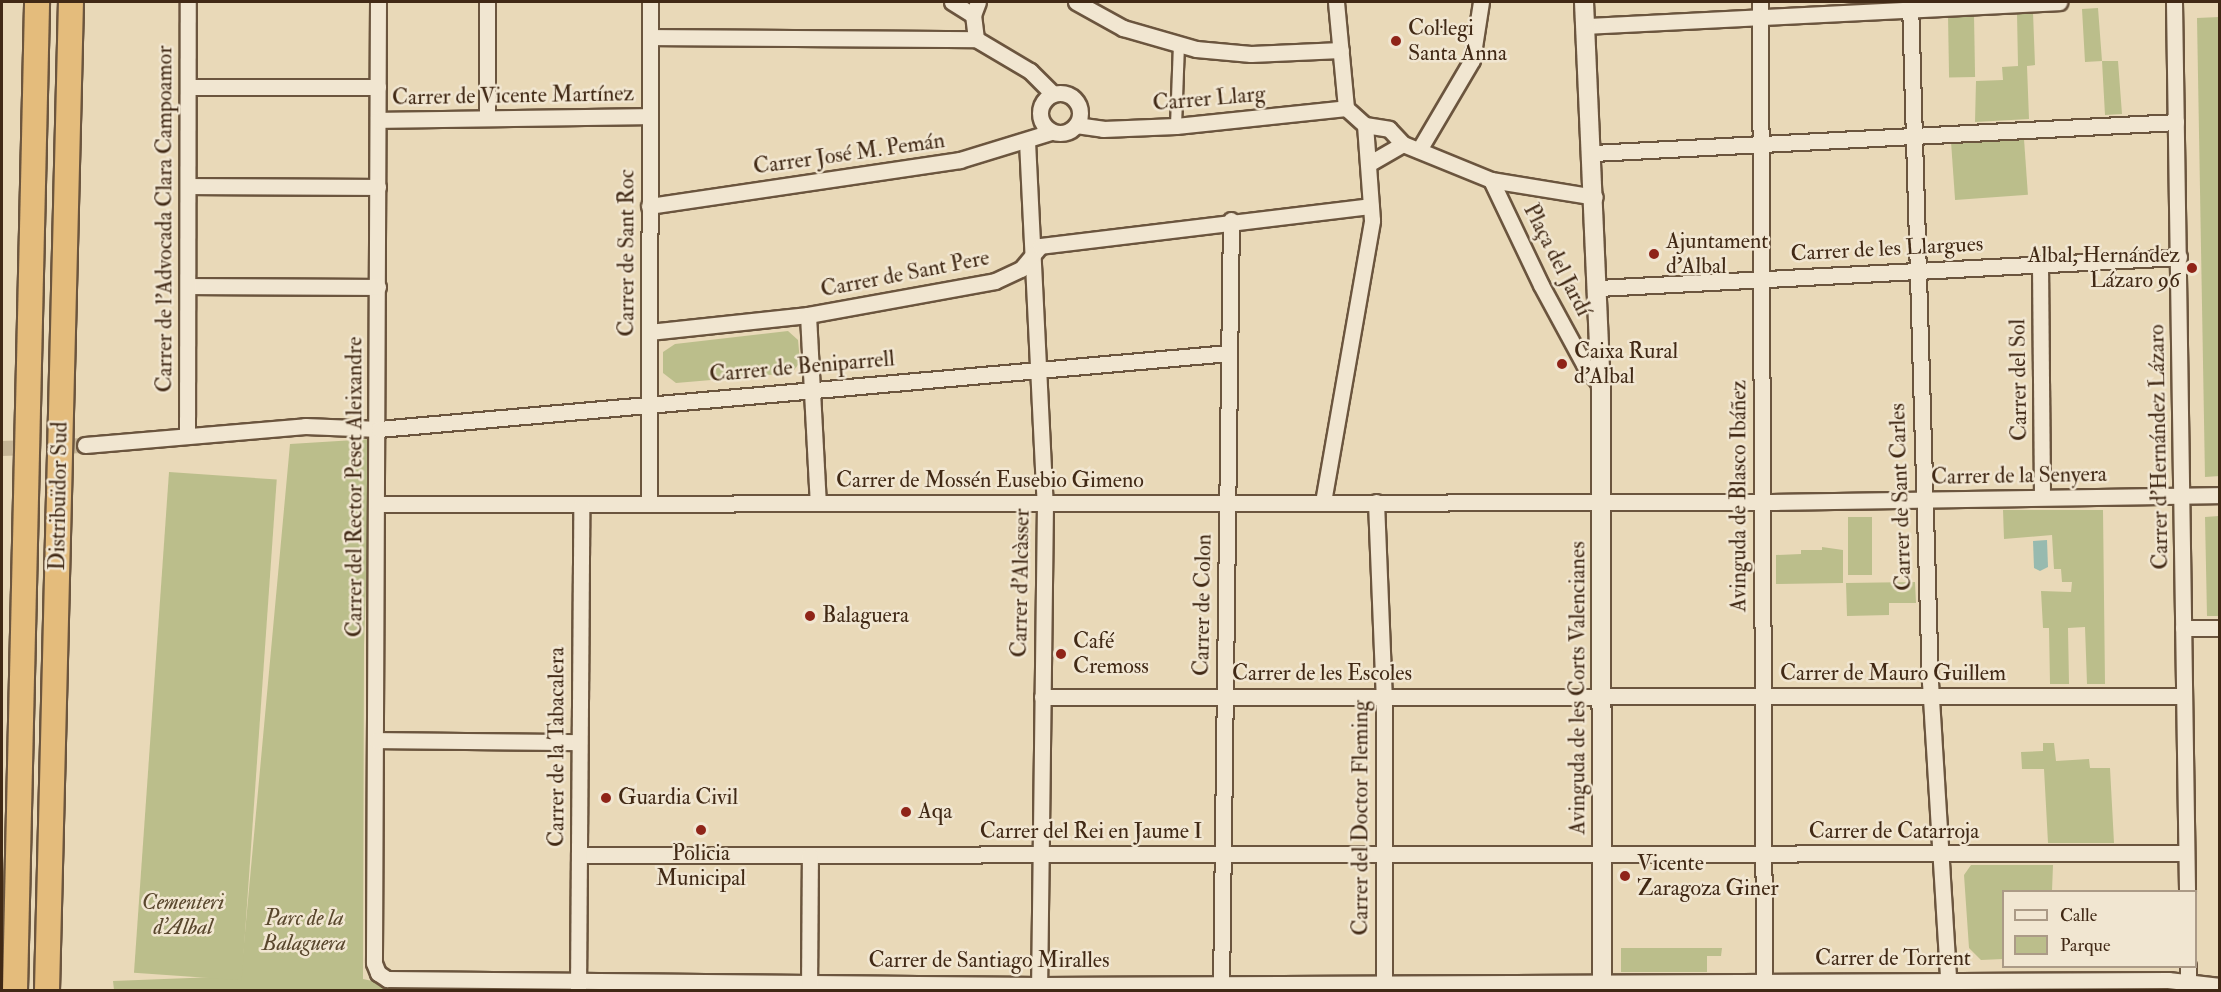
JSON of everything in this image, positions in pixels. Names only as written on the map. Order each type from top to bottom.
[{"type":"highway","name":"Distribuïdor Sud","points":[[15,990],[37,2]]},
{"type":"highway","name":"Distribuïdor Sud","points":[[48,990],[71,2]]},
{"type":"street","name":"Carrer de l'Advocada Clara Campoamor","points":[[187,436],[188,2]]},
{"type":"street","name":"Carrer del Rector Peset Aleixandre","points":[[378,2],[379,429],[374,963],[378,973]]},
{"type":"street","points":[[487,118],[488,2]]},
{"type":"street","name":"Carrer de Sant Roc","points":[[649,504],[650,2]]},
{"type":"street","points":[[952,2],[976,8],[976,39]]},
{"type":"street","points":[[1076,2],[1123,28],[1179,45],[1251,54],[1341,50]]},
{"type":"street","points":[[1336,2],[1346,108],[1365,125],[1389,129],[1402,144],[1491,180]]},
{"type":"street","points":[[1419,150],[1473,60],[1481,2]]},
{"type":"street","points":[[1584,2],[1595,197]]},
{"type":"street","points":[[1586,26],[1760,9],[2059,2]]},
{"type":"street","name":"Carrer d'Hernández Lázaro","points":[[2174,2],[2187,890]]},
{"type":"street","name":"Carrer de Sant Carles","points":[[1910,5],[1930,695],[1949,986]]},
{"type":"street","name":"Avinguda de Blasco Ibáñez","points":[[1760,9],[1760,501],[1764,696],[1764,987]]},
{"type":"street","points":[[650,38],[976,39],[1030,70],[1052,93],[1065,93],[1076,100],[1080,112],[1076,125],[1065,133],[1051,132],[1041,122],[1039,108],[1052,93]]},
{"type":"street","points":[[1176,126],[1179,45]]},
{"type":"street","points":[[188,87],[378,87]]},
{"type":"street","name":"Carrer Llarg","points":[[1076,125],[1103,129],[1176,126],[1346,108]]},
{"type":"street","name":"Carrer de Vicente Martínez","points":[[378,120],[649,116]]},
{"type":"street","points":[[1593,153],[2176,122]]},
{"type":"street","points":[[1323,502],[1372,220],[1370,163],[1365,125]]},
{"type":"street","name":"Carrer José M. Pemán","points":[[649,206],[960,160],[1028,141],[1051,132]]},
{"type":"street","name":"Carrer d'Alcàsser","points":[[1028,141],[1031,256],[1045,503],[1039,988]]},
{"type":"street","points":[[1370,163],[1402,144]]},
{"type":"street","name":"Plaça del Jardí","points":[[1491,180],[1595,197],[1601,385]]},
{"type":"street","name":"Plaça del Jardí","points":[[1491,180],[1541,285],[1586,368],[1601,385]]},
{"type":"street","points":[[188,186],[378,187]]},
{"type":"street","name":"Carrer de Sant Pere","points":[[650,332],[808,315],[995,281],[1021,269],[1040,246],[1231,220],[1371,206]]},
{"type":"street","name":"Carrer de Colon","points":[[1221,987],[1231,220]]},
{"type":"street","name":"Carrer de les Llargues","points":[[1598,288],[2179,257]]},
{"type":"street","name":"Carrer del Sol","points":[[2040,264],[2042,497]]},
{"type":"street","points":[[188,286],[378,287]]},
{"type":"street","points":[[808,315],[818,503]]},
{"type":"street","name":"Carrer de Beniparrell","points":[[84,445],[305,426],[379,429],[812,388],[1229,353]]},
{"type":"street","name":"Avinguda de les Corts Valencianes","points":[[1601,385],[1602,987]]},
{"type":"street","name":"Carrer de la Senyera","points":[[1602,502],[2220,495]]},
{"type":"street","name":"Carrer del Doctor Fleming","points":[[1376,502],[1384,698],[1384,986]]},
{"type":"street","name":"Carrer de Mossén Eusebio Gimeno","points":[[378,504],[1602,502]]},
{"type":"street","name":"Carrer de la Tabacalera","points":[[578,985],[581,504]]},
{"type":"street","points":[[2183,628],[2220,628]]},
{"type":"street","name":"Carrer de Mauro Guillem","points":[[1602,697],[2184,696]]},
{"type":"street","name":"Carrer de les Escoles","points":[[1042,697],[1602,697]]},
{"type":"street","points":[[376,740],[579,742]]},
{"type":"street","name":"Carrer del Rei en Jaume I","points":[[579,855],[1384,853],[1602,856]]},
{"type":"street","name":"Carrer de Catarroja","points":[[1602,856],[2187,853]]},
{"type":"street","points":[[809,986],[810,855]]},
{"type":"street","points":[[2188,968],[2188,987]]},
{"type":"street","name":"Carrer de Santiago Miralles","points":[[378,973],[387,979],[422,985],[1039,988],[1602,987]]},
{"type":"street","name":"Carrer de Torrent","points":[[1602,987],[2220,986]]},
{"type":"green space","points":[[2098,8],[2102,61],[2085,62],[2082,9]]},
{"type":"green space","points":[[2033,12],[2035,65],[2027,66],[2029,119],[1975,122],[1976,81],[2003,80],[2002,67],[2018,66],[2017,13]]},
{"type":"green space","points":[[1948,15],[1974,15],[1975,77],[1949,77]]},
{"type":"green space","points":[[2219,17],[2220,476],[2205,477],[2197,18]]},
{"type":"green space","points":[[2102,61],[2118,61],[2122,114],[2105,115]]},
{"type":"green space","points":[[2024,139],[2028,195],[1955,200],[1951,144]]},
{"type":"green space","points":[[788,331],[798,340],[800,362],[792,373],[676,383],[663,373],[663,352],[675,344]]},
{"type":"green space","name":"Parc de la Balaguera","points":[[371,439],[364,645],[363,979],[415,990],[114,990],[113,981],[241,976],[290,444]]},
{"type":"green space","name":"Cementeri d'Albal","points":[[169,472],[277,480],[242,980],[134,973]]},
{"type":"green space","points":[[2003,510],[2103,510],[2105,684],[2087,684],[2085,627],[2068,628],[2069,684],[2050,684],[2049,628],[2043,628],[2041,591],[2071,592],[2072,582],[2062,582],[2061,569],[2054,569],[2052,535],[2004,539]]},
{"type":"green space","points":[[2219,516],[2219,616],[2207,616],[2205,517]]},
{"type":"green space","points":[[1848,517],[1872,517],[1872,575],[1848,575]]},
{"type":"green space","points":[[1822,547],[1843,550],[1843,583],[1776,584],[1776,555],[1801,554],[1801,550],[1822,550]]},
{"type":"green space","points":[[1915,582],[1916,603],[1889,603],[1889,615],[1847,616],[1846,583]]},
{"type":"green space","points":[[2043,743],[2054,743],[2056,761],[2089,759],[2090,768],[2110,768],[2114,843],[2048,843],[2044,769],[2022,769],[2021,752],[2043,751]]},
{"type":"green space","points":[[1971,865],[2053,865],[2052,890],[2002,890],[2002,959],[1981,960],[1969,948],[1964,875]]},
{"type":"green space","points":[[1621,948],[1722,948],[1721,956],[1707,956],[1707,972],[1621,972]]},
{"type":"water","points":[[2047,540],[2048,567],[2040,571],[2034,568],[2033,541]]},
{"type":"tunnel","points":[[2,448],[85,445]]},
{"type":"place","name":"Col·legi Santa Anna","points":[[1396,41]]},
{"type":"place","name":"Ajuntament d'Albal","points":[[1654,254]]},
{"type":"place","name":"Albal, Hernández Lázaro 96","points":[[2192,268]]},
{"type":"place","name":"Caixa Rural d'Albal","points":[[1562,364]]},
{"type":"place","name":"Balaguera","points":[[810,616]]},
{"type":"place","name":"Café Cremoss","points":[[1061,654]]},
{"type":"place","name":"Guardia Civil","points":[[606,798]]},
{"type":"place","name":"Aqa","points":[[906,812]]},
{"type":"place","name":"Policia Municipal","points":[[701,830]]},
{"type":"place","name":"Vicente Zaragoza Giner","points":[[1625,876]]}]
